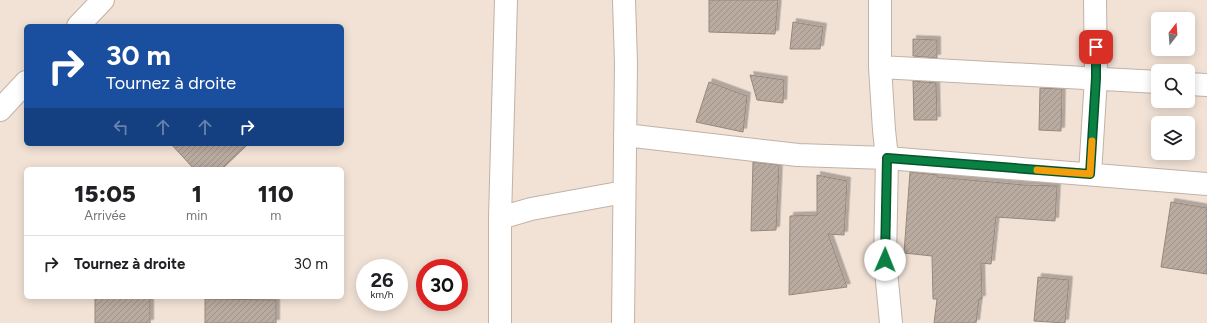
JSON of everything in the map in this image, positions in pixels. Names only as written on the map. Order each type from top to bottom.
[{"type":"street","points":[[80,24],[102,0]]},
{"type":"street","points":[[500,323],[500,218],[506,0]]},
{"type":"street","points":[[623,323],[626,64],[624,0]]},
{"type":"street","points":[[880,0],[880,68],[887,158],[885,260],[891,323]]},
{"type":"street","points":[[1090,174],[1096,78],[1095,0]]},
{"type":"street","points":[[880,68],[1151,82]]},
{"type":"street","points":[[0,110],[24,84]]},
{"type":"street","points":[[1195,84],[1207,85]]},
{"type":"street","points":[[625,135],[798,155],[887,158],[1207,184]]},
{"type":"street","points":[[500,218],[531,209],[624,192]]},
{"type":"building","points":[[709,0],[778,0],[775,34],[709,32]]},
{"type":"building","points":[[793,22],[823,27],[820,49],[790,49]]},
{"type":"building","points":[[913,39],[937,40],[937,58],[913,56]]},
{"type":"building","points":[[750,75],[784,80],[783,103],[757,100]]},
{"type":"building","points":[[913,81],[936,83],[937,120],[914,120]]},
{"type":"building","points":[[709,82],[747,96],[743,132],[696,122]]},
{"type":"building","points":[[1040,88],[1062,89],[1061,131],[1039,130]]},
{"type":"building","points":[[173,146],[246,146],[224,167],[192,167]]},
{"type":"building","points":[[753,162],[779,165],[776,230],[751,231]]},
{"type":"building","points":[[910,172],[937,175],[937,177],[1024,185],[1057,186],[1055,221],[996,217],[991,264],[981,263],[982,299],[979,299],[976,323],[934,323],[937,299],[933,299],[932,256],[904,253]]},
{"type":"building","points":[[817,175],[847,181],[844,235],[828,234],[847,287],[789,295],[790,216],[817,215]]},
{"type":"building","points":[[1171,202],[1207,208],[1207,274],[1161,267]]},
{"type":"building","points":[[1038,277],[1069,280],[1065,323],[1034,321]]},
{"type":"building","points":[[95,299],[150,299],[150,323],[95,323]]},
{"type":"building","points":[[205,299],[276,300],[276,323],[205,323]]},
{"type":"slow traffic","points":[[1037,170],[1090,174],[1092,141]]},
{"type":"route","points":[[885,260],[887,158],[1090,174],[1096,78],[1096,47]]}]
